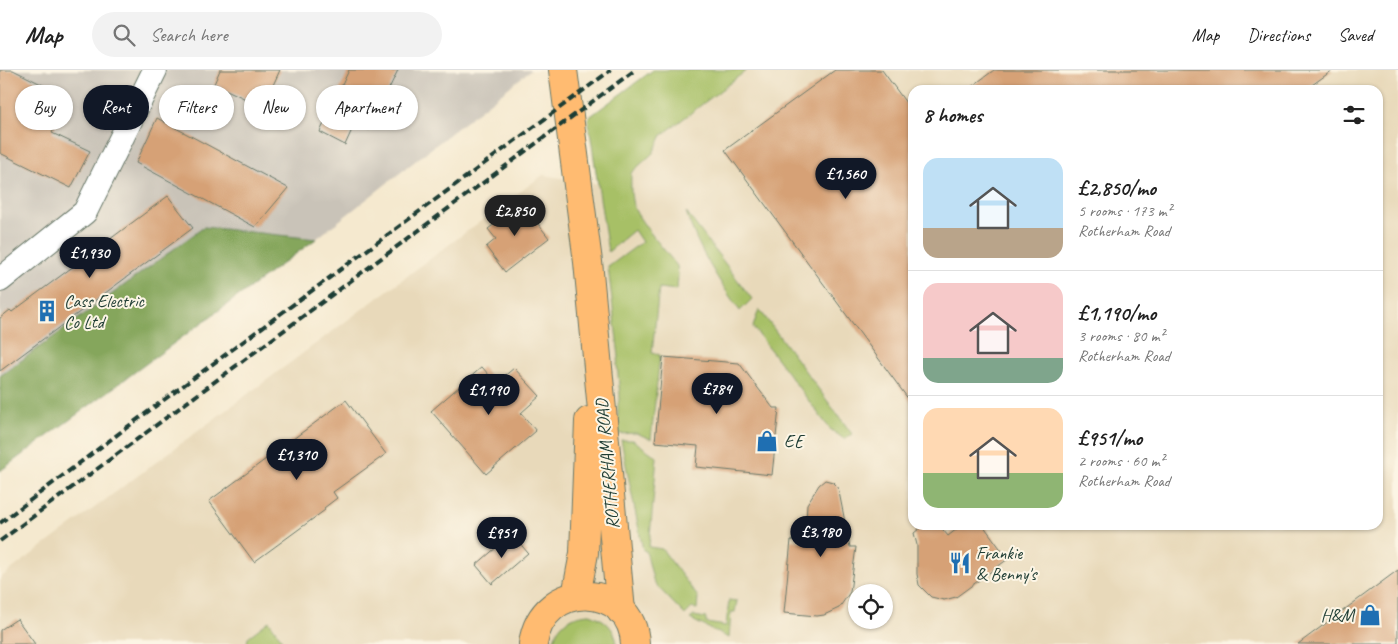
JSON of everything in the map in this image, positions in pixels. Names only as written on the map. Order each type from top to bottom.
[{"type":"main road","name":"ROTHERHAM ROAD","points":[[563,70],[594,317],[621,611]]},
{"type":"main road","name":"ROTHERHAM ROAD","points":[[576,596],[584,553],[594,317]]},
{"type":"main road","name":"ROTHERHAM ROAD","points":[[534,644],[536,629],[543,616],[553,606],[576,596],[592,596],[608,601],[621,611],[629,621],[635,637],[635,644]]},
{"type":"street","points":[[0,280],[85,212],[155,70]]},
{"type":"shaded area","points":[[0,70],[531,70],[316,239],[204,227],[0,376]]},
{"type":"shaded area","points":[[747,70],[1398,70],[1398,644],[0,644],[0,578],[543,175],[598,184]]},
{"type":"green space","points":[[653,70],[747,70],[662,135],[653,153],[631,173],[631,195],[634,208],[648,230],[677,266],[678,275],[677,290],[659,288],[652,353],[660,355],[651,439],[636,433],[618,434],[618,404],[620,396],[617,364],[619,357],[608,267],[642,242],[634,230],[608,252],[588,118]]},
{"type":"green space","points":[[686,212],[752,299],[740,311],[709,264],[696,239]]},
{"type":"green space","points":[[204,227],[316,239],[0,471],[0,376]]},
{"type":"green space","points":[[759,309],[852,434],[844,439],[830,429],[753,327]]},
{"type":"green space","points":[[621,440],[633,440],[657,457],[649,547],[662,549],[698,597],[697,609],[692,608],[685,615],[654,583],[646,551],[643,550]]},
{"type":"green space","points":[[729,600],[737,601],[735,612],[731,612],[729,638],[690,619],[694,616],[706,618],[706,623],[726,626]]},
{"type":"green space","points":[[590,614],[600,619],[612,629],[617,644],[553,644],[561,626],[576,616]]},
{"type":"green space","points":[[269,621],[285,644],[247,644],[248,637]]},
{"type":"building","points":[[0,70],[13,70],[43,85],[15,85],[15,130],[53,130],[52,133],[90,151],[71,188],[0,153]]},
{"type":"building","points":[[220,70],[280,70],[273,85],[244,85],[244,98],[234,93],[234,85],[214,84]]},
{"type":"building","points":[[349,70],[398,70],[391,85],[342,85]]},
{"type":"building","points":[[835,70],[882,70],[908,106],[908,399],[725,150]]},
{"type":"building","points":[[994,70],[1333,70],[1312,85],[974,85]]},
{"type":"building","points":[[157,118],[159,119],[159,130],[179,130],[288,188],[255,227],[136,163]]},
{"type":"building","points":[[321,130],[352,130],[345,145],[320,132]]},
{"type":"building","points":[[168,196],[193,228],[0,371],[0,318],[10,310],[12,312]]},
{"type":"building","points":[[522,203],[549,238],[505,272],[486,247],[496,239],[488,229]]},
{"type":"building","points":[[663,357],[739,363],[773,408],[779,408],[772,475],[696,467],[698,446],[655,442]]},
{"type":"building","points":[[482,367],[496,383],[514,368],[540,396],[521,413],[536,431],[486,474],[431,411]]},
{"type":"building","points":[[346,400],[386,454],[333,492],[337,498],[324,508],[325,510],[254,562],[209,501]]},
{"type":"building","points":[[825,480],[833,482],[838,487],[850,547],[856,547],[851,584],[848,584],[848,595],[839,608],[824,615],[784,613],[791,540],[805,542],[807,504],[819,485]]},
{"type":"building","name":"Frankie & Benny's","points":[[918,530],[943,530],[948,536],[956,530],[987,530],[1008,559],[956,597],[944,600],[931,597],[919,585],[917,545],[914,533]]},
{"type":"building","points":[[512,534],[528,553],[492,584],[476,565]]},
{"type":"building","points":[[1398,570],[1398,644],[1298,644],[1375,587]]},
{"type":"building","points":[[17,619],[35,644],[0,644],[0,630]]},
{"type":"railway","points":[[0,523],[611,70]]},
{"type":"railway","points":[[0,541],[635,70]]},
{"type":"place","name":"Cass Electric Co Ltd","points":[[47,311]]},
{"type":"place","name":"EE","points":[[767,441]]},
{"type":"place","name":"Frankie & Benny's","points":[[960,563]]},
{"type":"place","name":"H&M","points":[[1370,615]]}]
